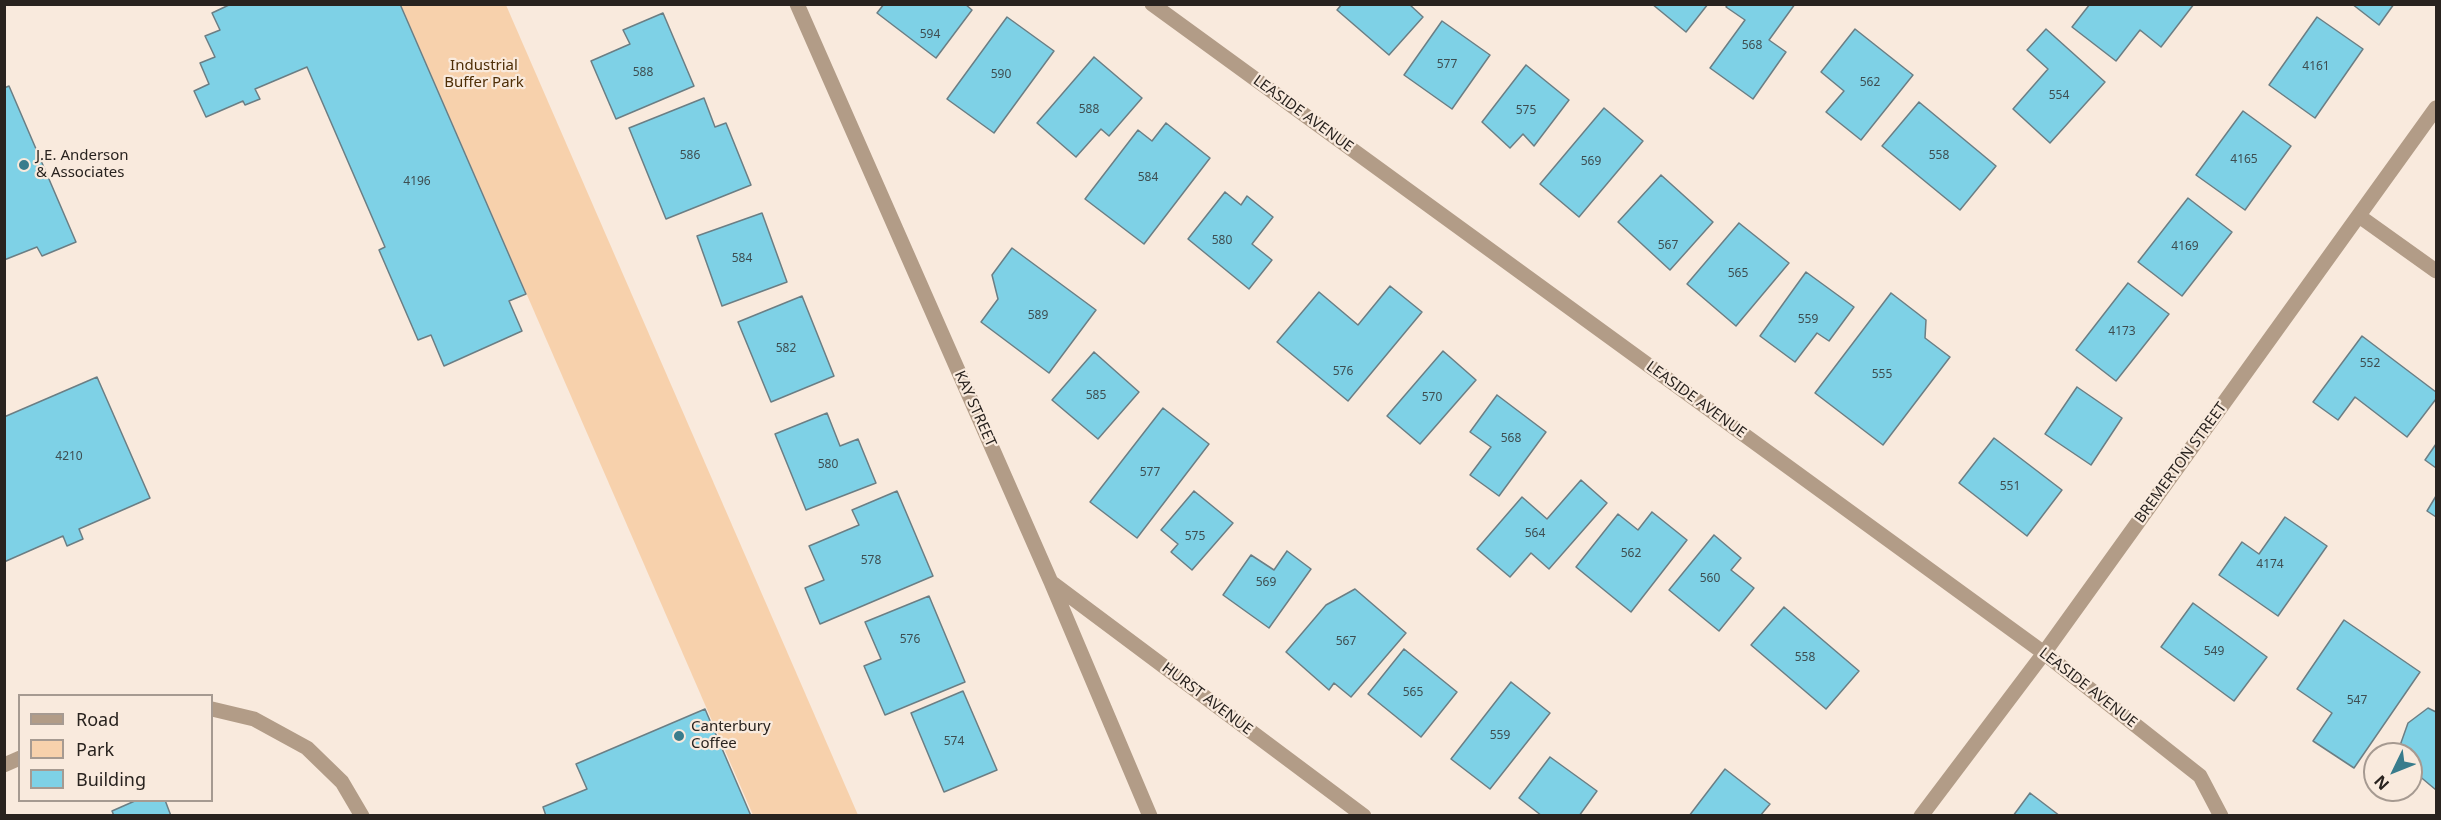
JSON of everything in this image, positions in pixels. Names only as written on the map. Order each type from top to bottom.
[{"type":"street","name":"KAY STREET","points":[[796,4],[1051,582],[1150,816]]},
{"type":"street","name":"LEASIDE AVENUE","points":[[1152,4],[2044,653],[2200,776],[2221,816]]},
{"type":"street","name":"BREMERTON STREET","points":[[1921,816],[2044,653],[2436,108]]},
{"type":"street","points":[[2359,216],[2436,271]]},
{"type":"street","name":"HURST AVENUE","points":[[1051,582],[1364,816]]},
{"type":"street","points":[[213,709],[255,719],[307,748],[342,782],[362,816]]},
{"type":"street","points":[[4,765],[18,759]]},
{"type":"green space","name":"Industrial Buffer Park","points":[[401,5],[506,5],[858,815],[753,815]]},
{"type":"building","points":[[231,4],[400,4],[526,294],[509,301],[522,331],[444,366],[431,335],[418,340],[379,250],[385,247],[307,67],[255,89],[260,99],[245,105],[243,101],[206,117],[194,91],[209,84],[200,63],[215,57],[205,36],[220,30],[212,13]]},
{"type":"building","points":[[884,4],[965,4],[972,10],[936,58],[877,13]]},
{"type":"building","points":[[1342,4],[1409,4],[1423,17],[1389,55],[1337,10]]},
{"type":"building","points":[[1652,4],[1708,4],[1686,32]]},
{"type":"building","points":[[1728,4],[1795,4],[1769,40],[1786,52],[1753,99],[1710,68],[1745,20],[1726,7]]},
{"type":"building","points":[[2090,4],[2194,4],[2161,47],[2140,30],[2116,61],[2072,27]]},
{"type":"building","points":[[2352,4],[2394,4],[2379,25]]},
{"type":"building","points":[[663,13],[694,86],[616,119],[591,61],[630,44],[623,30]]},
{"type":"building","points":[[1007,17],[1054,51],[994,133],[947,99]]},
{"type":"building","points":[[2317,17],[2363,49],[2315,118],[2269,85]]},
{"type":"building","points":[[1442,21],[1490,55],[1452,109],[1404,75]]},
{"type":"building","points":[[1855,29],[1913,75],[1861,140],[1826,112],[1844,91],[1821,72]]},
{"type":"building","points":[[2046,29],[2105,82],[2050,143],[2013,109],[2048,69],[2027,50]]},
{"type":"building","points":[[1094,57],[1142,98],[1109,136],[1101,129],[1076,157],[1037,123]]},
{"type":"building","points":[[1526,65],[1569,100],[1534,146],[1523,134],[1510,148],[1482,122]]},
{"type":"building","name":"J.E. Anderson & Associates","points":[[9,86],[76,242],[42,256],[37,247],[4,260],[4,88]]},
{"type":"building","points":[[704,98],[715,127],[726,123],[751,185],[666,219],[629,128]]},
{"type":"building","points":[[1919,102],[1996,166],[1960,210],[1882,146]]},
{"type":"building","points":[[1604,108],[1643,141],[1579,217],[1540,184]]},
{"type":"building","points":[[2243,111],[2291,146],[2245,210],[2196,175]]},
{"type":"building","points":[[1166,123],[1210,158],[1144,244],[1085,199],[1138,130],[1152,141]]},
{"type":"building","points":[[1661,175],[1713,222],[1670,270],[1618,222]]},
{"type":"building","points":[[1225,192],[1241,205],[1247,196],[1273,217],[1252,244],[1272,260],[1249,289],[1188,239]]},
{"type":"building","points":[[2188,198],[2232,232],[2182,296],[2138,262]]},
{"type":"building","points":[[762,213],[787,282],[722,306],[697,236]]},
{"type":"building","points":[[1739,223],[1789,263],[1736,326],[1687,284]]},
{"type":"building","points":[[1012,248],[1096,310],[1049,373],[981,322],[998,299],[992,275]]},
{"type":"building","points":[[1806,272],[1854,307],[1829,341],[1817,333],[1795,362],[1760,336]]},
{"type":"building","points":[[2128,283],[2169,314],[2116,381],[2076,350]]},
{"type":"building","points":[[1390,286],[1422,312],[1348,401],[1277,342],[1319,292],[1358,325]]},
{"type":"building","points":[[1891,293],[1926,320],[1925,338],[1950,357],[1883,445],[1815,393]]},
{"type":"building","points":[[802,296],[834,376],[771,402],[738,322]]},
{"type":"building","points":[[2362,336],[2436,392],[2436,399],[2407,437],[2355,397],[2338,420],[2313,402]]},
{"type":"building","points":[[1443,351],[1476,380],[1420,444],[1387,416]]},
{"type":"building","points":[[1094,352],[1139,392],[1098,439],[1052,400]]},
{"type":"building","points":[[97,377],[150,498],[79,529],[83,539],[67,546],[63,536],[4,562],[4,417]]},
{"type":"building","points":[[2077,387],[2122,418],[2091,465],[2045,434]]},
{"type":"building","points":[[1497,395],[1546,432],[1499,496],[1470,475],[1491,447],[1470,432]]},
{"type":"building","points":[[1163,408],[1209,444],[1137,538],[1090,502]]},
{"type":"building","points":[[827,413],[840,446],[858,439],[876,483],[806,510],[775,434]]},
{"type":"building","points":[[1994,438],[2062,490],[2027,536],[1959,483]]},
{"type":"building","points":[[2436,444],[2436,468],[2425,460]]},
{"type":"building","points":[[1581,480],[1607,503],[1549,569],[1531,553],[1510,577],[1477,549],[1522,497],[1547,519]]},
{"type":"building","points":[[897,491],[933,576],[820,624],[805,588],[824,580],[809,546],[859,525],[852,510]]},
{"type":"building","points":[[1194,491],[1233,523],[1192,570],[1171,552],[1178,544],[1161,530]]},
{"type":"building","points":[[2436,496],[2436,517],[2427,511]]},
{"type":"building","points":[[1652,512],[1687,540],[1631,612],[1576,567],[1618,514],[1638,530]]},
{"type":"building","points":[[2285,517],[2327,546],[2278,616],[2219,575],[2242,542],[2259,554]]},
{"type":"building","points":[[1714,535],[1741,558],[1731,570],[1754,588],[1719,631],[1669,590]]},
{"type":"building","points":[[1287,551],[1311,569],[1269,628],[1223,595],[1251,555],[1274,570]]},
{"type":"building","points":[[1355,589],[1406,633],[1351,697],[1334,683],[1329,690],[1286,652],[1326,605]]},
{"type":"building","points":[[929,596],[965,682],[885,715],[864,666],[881,659],[865,622]]},
{"type":"building","points":[[2193,603],[2267,657],[2234,701],[2161,647]]},
{"type":"building","points":[[1784,607],[1859,671],[1826,709],[1751,645]]},
{"type":"building","points":[[2344,620],[2420,672],[2372,742],[2363,742],[2363,755],[2354,768],[2313,741],[2332,713],[2297,689]]},
{"type":"building","points":[[1404,649],[1457,692],[1421,737],[1368,694]]},
{"type":"building","points":[[1511,682],[1550,713],[1490,789],[1451,759]]},
{"type":"building","points":[[963,691],[997,770],[944,792],[911,713]]},
{"type":"building","points":[[2428,708],[2436,712],[2436,790],[2423,779],[2423,742],[2401,742],[2408,723]]},
{"type":"building","name":"Canterbury Coffee","points":[[705,709],[751,816],[546,816],[543,807],[587,789],[576,764]]},
{"type":"building","points":[[1550,757],[1597,791],[1579,816],[1542,816],[1519,798]]},
{"type":"building","points":[[1725,769],[1770,804],[1760,816],[1689,816]]},
{"type":"building","points":[[2030,793],[2060,816],[2013,816]]},
{"type":"building","points":[[132,802],[166,802],[171,816],[114,816],[112,811]]},
{"type":"place","name":"J.E. Anderson & Associates","points":[[24,165]]},
{"type":"place","name":"Canterbury Coffee","points":[[679,736]]}]
